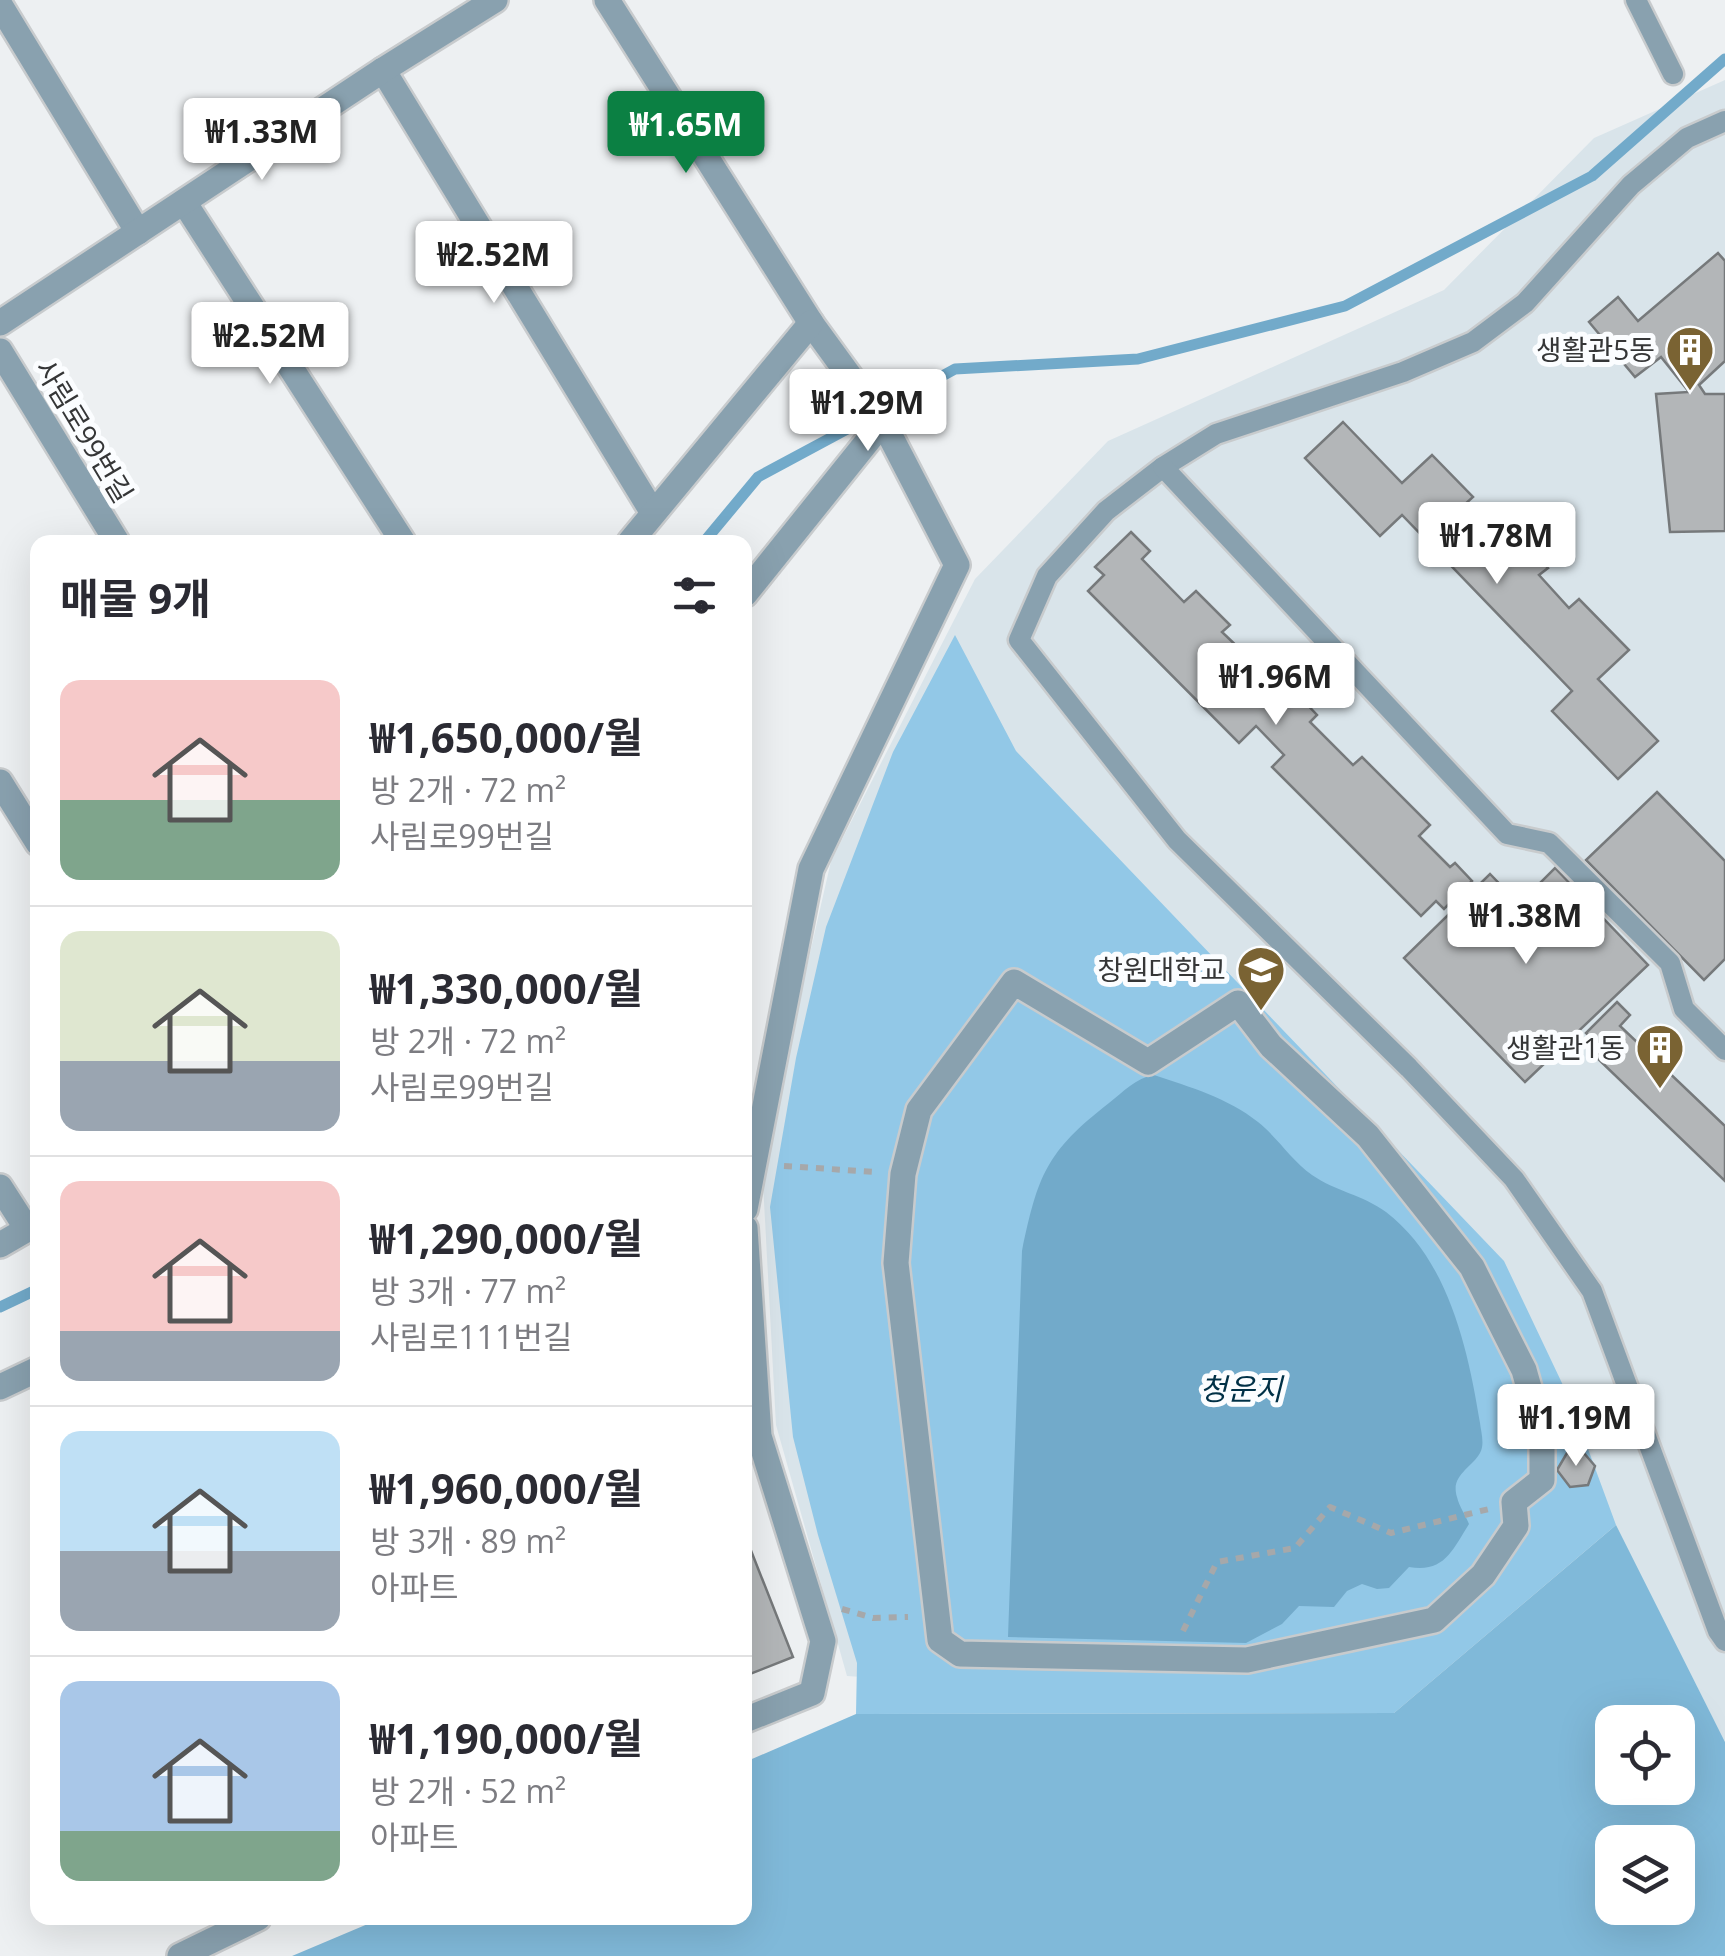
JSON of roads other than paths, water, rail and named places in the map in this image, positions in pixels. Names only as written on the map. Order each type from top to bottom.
[{"type":"street","points":[[0,323],[383,70],[496,0]]},
{"type":"street","points":[[607,0],[811,324],[883,422],[957,564],[810,869],[752,1164]]},
{"type":"street","points":[[2,14],[138,232]]},
{"type":"street","points":[[383,70],[653,513]]},
{"type":"street","points":[[184,202],[398,535]]},
{"type":"street","points":[[636,535],[811,324]]},
{"type":"street","name":"사림로99번길","points":[[0,351],[113,535]]},
{"type":"street","points":[[752,585],[883,422]]},
{"type":"street","points":[[0,782],[30,830]]},
{"type":"street","points":[[1014,982],[1148,1062],[1238,1004],[1271,1046],[1368,1136],[1472,1267],[1524,1370],[1542,1434],[1542,1480],[1514,1502],[1516,1526],[1483,1575],[1434,1620],[1248,1660],[1169,1659],[960,1654],[940,1640],[896,1263],[903,1174],[919,1110],[1014,982]]},
{"type":"street","points":[[0,1187],[30,1224]]},
{"type":"street","points":[[0,1245],[30,1227]]},
{"type":"street","points":[[752,1332],[759,1436],[823,1641],[812,1693],[752,1717]]},
{"type":"street","points":[[0,1387],[30,1373]]},
{"type":"street","points":[[180,1956],[244,1925]]},
{"type":"lane","points":[[1636,0],[1672,74]]},
{"type":"lane","points":[[1725,121],[1686,138],[1631,185],[1525,303],[1473,342],[1403,372],[1216,434],[1163,467],[1106,512],[1047,576],[1019,640],[1178,840],[1409,1068],[1514,1179],[1592,1292],[1725,1641]]},
{"type":"lane","points":[[1163,467],[1507,834],[1549,843],[1670,964],[1684,1009],[1725,1050]]},
{"type":"water","name":"청운지","points":[[1154,1075],[1234,1106],[1265,1128],[1312,1175],[1386,1212],[1426,1255],[1462,1337],[1480,1423],[1481,1449],[1459,1477],[1456,1489],[1469,1524],[1439,1563],[1409,1567],[1389,1588],[1362,1584],[1347,1591],[1334,1607],[1299,1606],[1282,1624],[1246,1643],[1008,1637],[1022,1251],[1033,1203],[1048,1167],[1071,1136],[1130,1086]]},
{"type":"waterway","points":[[902,398],[955,369],[1138,359],[1345,306],[1592,176],[1725,59]]},
{"type":"waterway","points":[[710,535],[758,477],[851,427]]},
{"type":"waterway","points":[[0,1307],[30,1293]]},
{"type":"place","name":"생활관5동","points":[[1690,392]]},
{"type":"place","name":"창원대학교","points":[[1261,1012]]},
{"type":"place","name":"생활관1동","points":[[1660,1090]]}]
